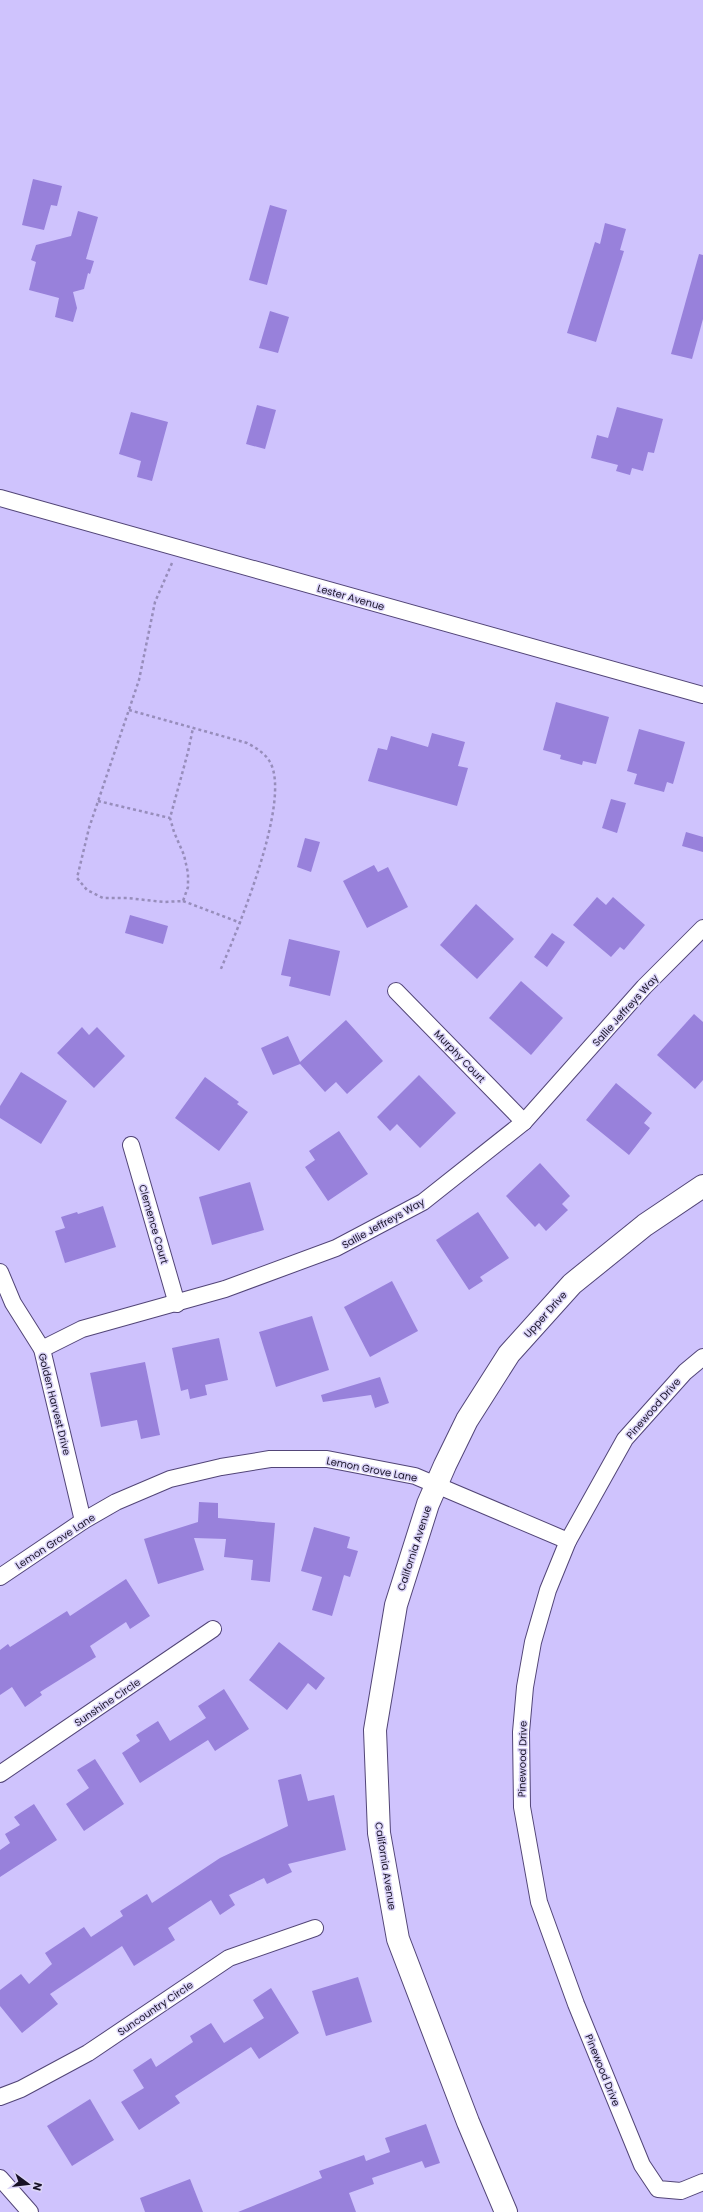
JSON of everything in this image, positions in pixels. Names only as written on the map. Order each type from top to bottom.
[{"type":"main road","name":"Upper Drive","points":[[436,1484],[467,1420],[509,1354],[572,1284],[645,1225],[703,1186]]},
{"type":"main road","name":"California Avenue","points":[[436,1484],[428,1504],[396,1605],[375,1730],[379,1833],[398,1939],[468,2122],[506,2212]]},
{"type":"street","name":"Lester Avenue","points":[[0,498],[703,695]]},
{"type":"street","name":"Sallie Jeffreys Way","points":[[42,1349],[82,1329],[177,1304],[225,1289],[336,1248],[423,1202],[524,1122],[644,988],[703,928]]},
{"type":"street","name":"Murphy Court","points":[[396,991],[524,1122]]},
{"type":"street","name":"Clemence Court","points":[[131,1144],[177,1304]]},
{"type":"street","name":"Golden Harvest Drive","points":[[0,1272],[13,1303],[42,1349],[83,1521]]},
{"type":"street","name":"Pinewood Drive","points":[[703,1357],[684,1372],[625,1439],[568,1541],[548,1590],[533,1642],[525,1687],[521,1732],[522,1807],[541,1910],[576,2004],[639,2158],[658,2189],[681,2191],[703,2182]]},
{"type":"street","name":"Lemon Grove Lane","points":[[0,1577],[83,1521],[116,1502],[170,1479],[221,1467],[270,1459],[327,1459],[412,1475],[568,1541]]},
{"type":"street","name":"Sunshine Circle","points":[[0,1774],[213,1629]]},
{"type":"street","name":"Suncountry Circle","points":[[0,2097],[21,2089],[88,2053],[229,1958],[315,1928]]},
{"type":"street","points":[[0,2178],[30,2212]]},
{"type":"path","points":[[178,548],[155,602],[139,680],[89,828],[77,878],[88,890],[103,898],[127,898],[164,902],[183,901],[241,922]]},
{"type":"path","points":[[129,710],[247,743],[260,750],[270,762],[274,777],[275,797],[268,831],[256,877],[241,922],[220,971]]},
{"type":"path","points":[[183,901],[188,887],[188,872],[184,855],[174,832],[170,818],[193,728]]},
{"type":"path","points":[[98,801],[170,818]]},
{"type":"building","points":[[33,179],[62,186],[57,206],[51,205],[44,230],[22,225]]},
{"type":"building","points":[[270,205],[287,210],[267,285],[249,280]]},
{"type":"building","points":[[78,211],[98,217],[86,259],[94,261],[90,274],[88,273],[84,289],[73,292],[77,308],[73,322],[55,317],[59,298],[29,290],[36,262],[31,260],[36,245],[71,236]]},
{"type":"building","points":[[605,223],[626,229],[620,250],[624,251],[596,342],[567,333],[595,242],[600,244]]},
{"type":"building","points":[[699,254],[703,255],[703,319],[692,359],[671,354]]},
{"type":"building","points":[[270,311],[289,317],[278,353],[259,348]]},
{"type":"building","points":[[257,405],[276,410],[265,449],[246,444]]},
{"type":"building","points":[[617,407],[663,419],[654,453],[648,452],[643,471],[632,468],[630,475],[616,471],[618,465],[591,458],[597,435],[608,438]]},
{"type":"building","points":[[131,412],[168,422],[152,481],[137,477],[141,461],[119,454]]},
{"type":"building","points":[[556,702],[609,717],[596,764],[583,761],[582,765],[560,759],[561,755],[543,750]]},
{"type":"building","points":[[639,729],[685,742],[673,784],[667,782],[664,792],[634,784],[637,774],[627,771]]},
{"type":"building","points":[[432,733],[465,742],[458,766],[468,768],[457,806],[368,781],[378,748],[387,750],[391,736],[428,747]]},
{"type":"building","points":[[611,799],[626,803],[617,833],[602,828]]},
{"type":"building","points":[[686,832],[703,837],[703,852],[682,846]]},
{"type":"building","points":[[305,838],[320,842],[311,872],[297,867]]},
{"type":"building","points":[[374,865],[378,872],[388,867],[408,907],[367,928],[343,881]]},
{"type":"building","points":[[597,897],[606,905],[613,897],[645,925],[624,950],[620,947],[611,957],[573,925]]},
{"type":"building","points":[[476,904],[514,939],[477,979],[440,945]]},
{"type":"building","points":[[130,915],[168,926],[163,944],[125,933]]},
{"type":"building","points":[[552,933],[565,942],[547,967],[534,957]]},
{"type":"building","points":[[289,939],[340,951],[330,996],[289,986],[291,977],[281,975]]},
{"type":"building","points":[[521,981],[563,1018],[531,1055],[489,1018]]},
{"type":"building","points":[[694,1014],[703,1022],[703,1080],[695,1089],[657,1055]]},
{"type":"building","points":[[346,1020],[383,1061],[347,1094],[336,1082],[325,1092],[300,1064],[273,1075],[261,1048],[288,1036],[300,1062]]},
{"type":"building","points":[[82,1027],[89,1035],[97,1027],[125,1056],[94,1088],[57,1053]]},
{"type":"building","points":[[21,1072],[67,1101],[41,1144],[0,1118],[0,1106]]},
{"type":"building","points":[[419,1075],[456,1113],[420,1148],[397,1124],[390,1131],[377,1117]]},
{"type":"building","points":[[205,1077],[239,1102],[237,1104],[248,1112],[219,1151],[175,1118]]},
{"type":"building","points":[[616,1083],[652,1113],[644,1123],[650,1128],[629,1155],[586,1120]]},
{"type":"building","points":[[339,1131],[368,1174],[328,1201],[305,1167],[315,1160],[309,1151]]},
{"type":"building","points":[[540,1163],[570,1196],[562,1204],[568,1210],[546,1231],[539,1223],[535,1227],[506,1196]]},
{"type":"building","points":[[250,1182],[264,1230],[212,1245],[199,1197]]},
{"type":"building","points":[[103,1206],[116,1247],[65,1263],[55,1231],[65,1228],[61,1217],[77,1212],[78,1214]]},
{"type":"building","points":[[478,1212],[509,1258],[480,1277],[483,1281],[469,1290],[436,1240]]},
{"type":"building","points":[[392,1281],[418,1331],[370,1357],[344,1307]]},
{"type":"building","points":[[312,1316],[329,1370],[276,1387],[259,1332]]},
{"type":"building","points":[[219,1338],[228,1380],[205,1385],[207,1395],[190,1399],[188,1389],[181,1391],[172,1348]]},
{"type":"building","points":[[145,1362],[160,1435],[141,1439],[137,1420],[101,1427],[90,1373]]},
{"type":"building","points":[[380,1377],[389,1403],[375,1408],[371,1395],[323,1402],[321,1395]]},
{"type":"building","points":[[199,1502],[218,1503],[218,1518],[275,1523],[270,1582],[251,1580],[253,1560],[224,1557],[226,1539],[194,1538],[204,1570],[158,1584],[144,1539],[198,1522]]},
{"type":"building","points":[[314,1527],[350,1537],[347,1548],[358,1551],[350,1577],[344,1575],[332,1616],[312,1610],[322,1577],[301,1571]]},
{"type":"building","points":[[126,1579],[150,1616],[130,1629],[126,1622],[90,1646],[96,1657],[40,1692],[42,1695],[25,1707],[12,1687],[0,1695],[0,1650],[8,1644],[10,1647],[67,1611],[70,1616]]},
{"type":"building","points":[[279,1642],[325,1678],[316,1690],[308,1683],[287,1710],[249,1680]]},
{"type":"building","points":[[224,1689],[249,1729],[215,1751],[208,1740],[140,1783],[122,1753],[140,1741],[136,1735],[158,1721],[170,1741],[206,1718],[198,1706]]},
{"type":"building","points":[[95,1759],[124,1804],[84,1831],[66,1804],[89,1788],[77,1770]]},
{"type":"building","points":[[301,1774],[308,1801],[334,1795],[346,1850],[288,1864],[292,1872],[267,1884],[264,1878],[229,1895],[235,1905],[220,1915],[211,1900],[168,1928],[175,1940],[134,1966],[122,1946],[50,1994],[58,2004],[22,2033],[0,2006],[0,1990],[21,1974],[29,1984],[52,1964],[45,1953],[84,1927],[91,1937],[123,1916],[120,1911],[147,1894],[152,1903],[220,1858],[288,1826],[278,1780]]},
{"type":"building","points":[[34,1804],[57,1840],[0,1877],[0,1850],[10,1843],[5,1834],[20,1825],[14,1817]]},
{"type":"building","points":[[358,1977],[372,2022],[326,2036],[312,1991]]},
{"type":"building","points":[[271,1988],[299,2033],[259,2059],[251,2047],[175,2096],[180,2103],[139,2130],[121,2102],[144,2088],[133,2070],[151,2058],[156,2067],[193,2042],[190,2036],[211,2023],[224,2043],[264,2018],[253,2000]]},
{"type":"building","points":[[90,2099],[114,2140],[72,2166],[47,2126]]},
{"type":"building","points":[[426,2124],[440,2163],[425,2168],[422,2161],[372,2178],[374,2184],[349,2193],[356,2212],[238,2212],[322,2178],[319,2171],[364,2155],[366,2161],[390,2152],[385,2138]]},
{"type":"building","points":[[190,2179],[203,2212],[145,2212],[140,2198]]}]
